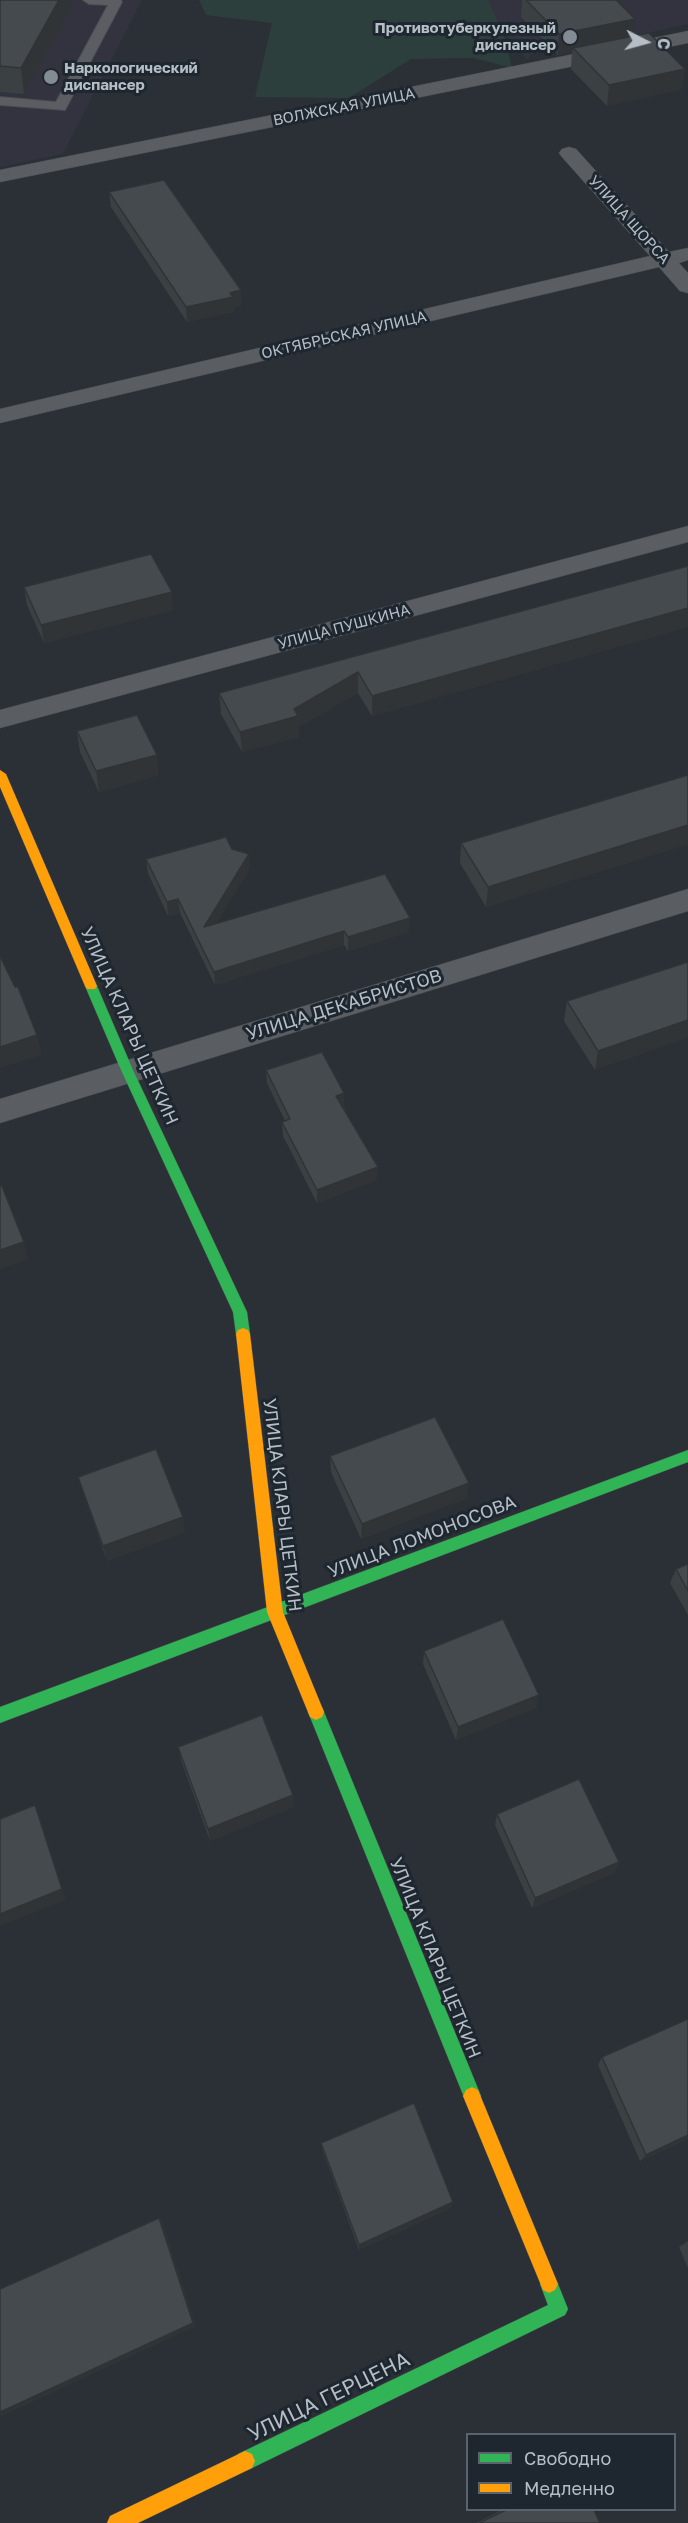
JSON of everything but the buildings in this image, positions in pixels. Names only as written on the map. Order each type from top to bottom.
[{"type":"street","name":"ВОЛЖСКАЯ УЛИЦА","points":[[0,176],[688,37]]},
{"type":"street","name":"УЛИЦА ЩОРСА","points":[[569,153],[688,286]]},
{"type":"street","name":"ОКТЯБРЬСКАЯ УЛИЦА","points":[[0,416],[688,254]]},
{"type":"street","name":"УЛИЦА ПУШКИНА","points":[[0,719],[688,534]]},
{"type":"street","name":"УЛИЦА КЛАРЫ ЦЕТКИН","points":[[0,774],[127,1070],[240,1312],[275,1612],[559,2309]]},
{"type":"street","name":"УЛИЦА ДЕКАБРИСТОВ","points":[[0,1111],[127,1070],[688,900]]},
{"type":"street","name":"УЛИЦА ЛОМОНОСОВА","points":[[0,1715],[688,1456]]},
{"type":"street","name":"УЛИЦА ГЕРЦЕНА","points":[[117,2523],[559,2309]]},
{"type":"lane","points":[[0,101],[60,107],[116,3],[88,0]]},
{"type":"shaded area","name":"Наркологический диспансер","points":[[0,0],[142,0],[63,154],[0,167]]},
{"type":"shaded area","points":[[199,0],[488,0],[504,36],[512,68],[474,58],[411,59],[349,98],[255,97],[272,23],[206,15]]},
{"type":"shaded area","name":"Противотуберкулезный диспансер","points":[[478,0],[688,0],[688,24],[563,52],[553,49],[532,54],[527,60]]},
{"type":"traffic: fast","points":[[91,986],[127,1070],[240,1312],[243,1334]]},
{"type":"traffic: fast","points":[[0,1715],[688,1456]]},
{"type":"traffic: fast","points":[[316,1712],[472,2096]]},
{"type":"traffic: fast","points":[[245,2461],[559,2309],[549,2284]]},
{"type":"traffic: slow","points":[[0,774],[91,986]]},
{"type":"traffic: slow","points":[[243,1334],[275,1612],[316,1712]]},
{"type":"traffic: slow","points":[[472,2096],[549,2284]]},
{"type":"traffic: slow","points":[[117,2523],[245,2461]]},
{"type":"place","name":"Противотуберкулезный диспансер","points":[[570,37]]},
{"type":"place","name":"Наркологический диспансер","points":[[51,77]]}]
